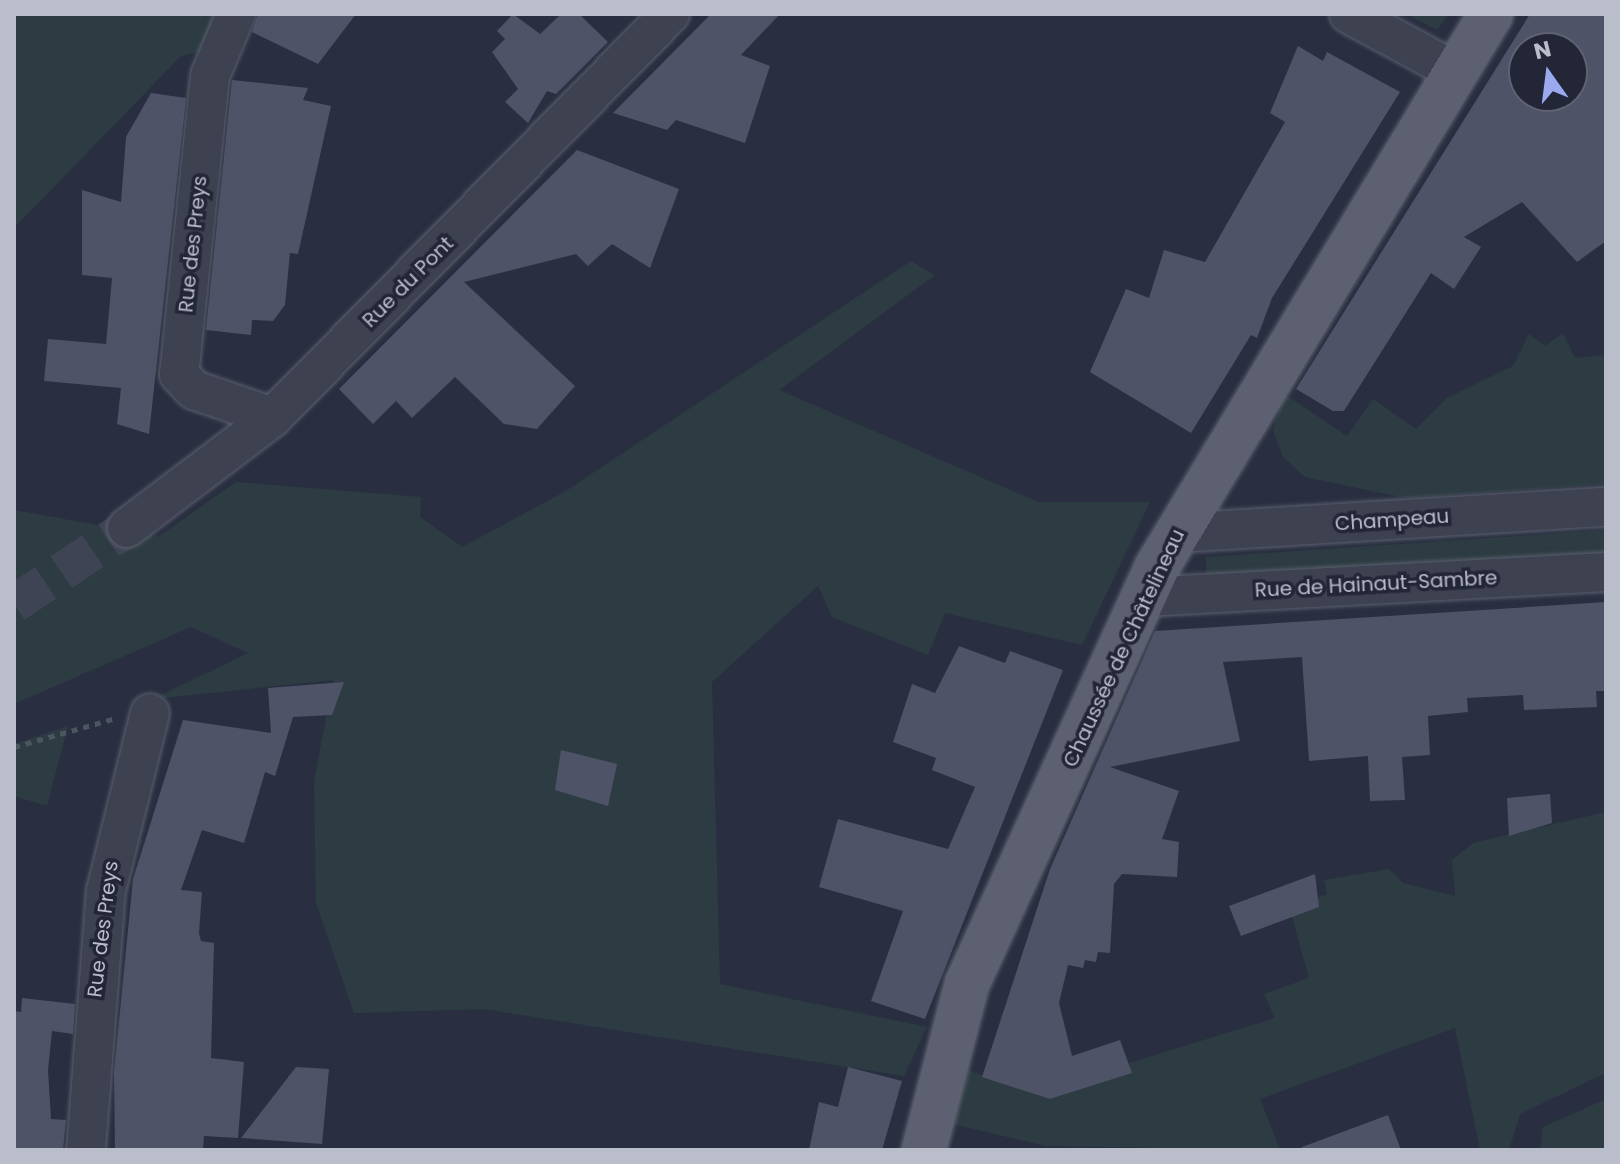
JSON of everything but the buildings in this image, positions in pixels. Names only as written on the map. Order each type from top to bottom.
[{"type":"main road","name":"Chaussée de Châtelineau","points":[[924,1150],[967,984],[1145,597],[1177,533],[1491,14]]},
{"type":"street","name":"Rue des Preys","points":[[236,14],[210,76],[179,374],[194,390],[273,417]]},
{"type":"street","name":"Rue du Pont","points":[[127,528],[273,417],[670,14]]},
{"type":"street","points":[[1344,18],[1455,71]]},
{"type":"street","name":"Champeau","points":[[1177,533],[1606,507]]},
{"type":"street","name":"Rue de Hainaut-Sambre","points":[[1145,597],[1606,572]]},
{"type":"street","name":"Rue des Preys","points":[[86,1150],[106,891],[150,713]]},
{"type":"path","points":[[14,747],[103,720]]},
{"type":"shaded area","points":[[14,14],[220,14],[209,50],[181,56],[14,228]]},
{"type":"shaded area","points":[[1406,14],[1449,14],[1437,30]]},
{"type":"shaded area","points":[[911,261],[935,275],[779,390],[1038,502],[1150,502],[1082,645],[945,613],[928,655],[832,617],[818,586],[712,682],[720,984],[927,1027],[904,1076],[484,1009],[354,1013],[316,903],[314,782],[333,680],[153,699],[248,653],[191,627],[14,704],[14,510],[159,536],[236,482],[421,497],[420,517],[462,547],[566,491]]},
{"type":"shaded area","points":[[1563,333],[1575,358],[1606,355],[1606,484],[1405,498],[1305,477],[1283,457],[1273,430],[1283,393],[1347,436],[1373,399],[1416,429],[1447,398],[1513,366],[1529,334],[1545,346]]},
{"type":"shaded area","points":[[1606,530],[1606,560],[1206,580],[1206,557]]},
{"type":"shaded area","points":[[68,726],[47,806],[14,796],[14,744]]},
{"type":"shaded area","points":[[1606,812],[1606,1073],[1520,1114],[1509,1150],[1480,1150],[1455,1028],[1260,1099],[1280,1150],[1046,1146],[948,1123],[961,1068],[1051,1099],[1131,1073],[1129,1063],[1275,1018],[1264,994],[1309,978],[1290,910],[1327,894],[1324,880],[1389,869],[1403,883],[1455,896],[1452,860],[1473,843]]},
{"type":"shaded area","points":[[1606,1099],[1606,1150],[1540,1150],[1543,1127]]},
{"type":"tunnel","points":[[14,604],[127,528]]}]
